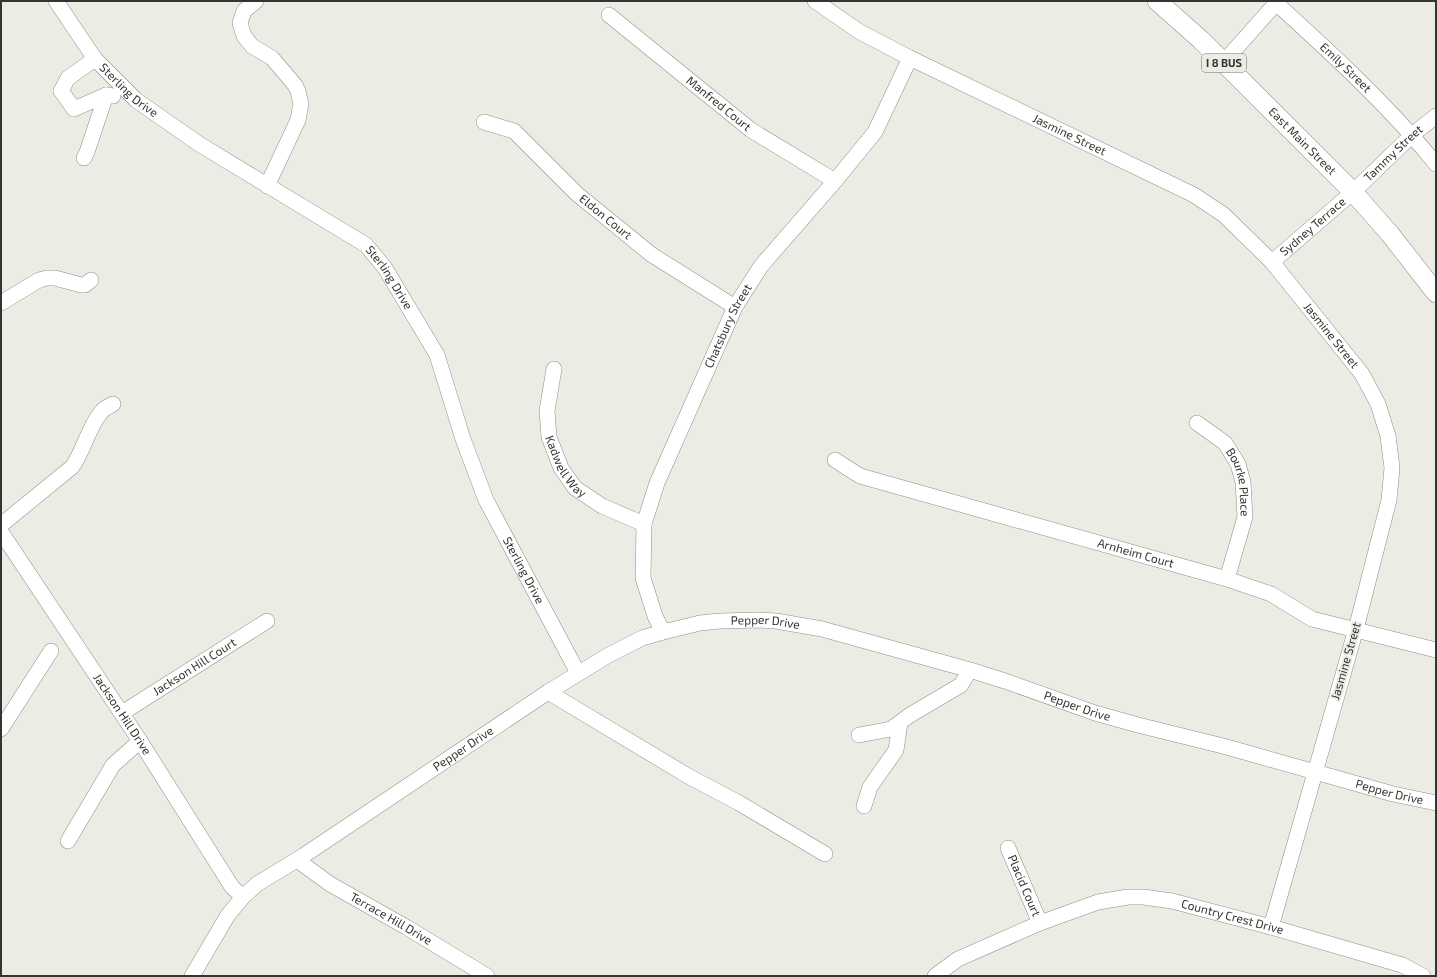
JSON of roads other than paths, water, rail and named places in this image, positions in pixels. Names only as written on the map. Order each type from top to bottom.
[{"type":"main road","name":"East Main Street","points":[[1157,1],[1201,40],[1353,192],[1390,234],[1436,293]]},
{"type":"street","name":"Sterling Drive","points":[[56,1],[95,59],[136,100],[199,144],[366,245],[386,268],[437,355],[463,439],[486,500],[578,673]]},
{"type":"street","points":[[256,1],[244,11],[240,24],[244,36],[252,46],[272,58],[295,85],[298,90],[301,104],[298,120],[267,186]]},
{"type":"street","name":"Jasmine Street","points":[[815,1],[860,32],[910,58],[1194,195],[1224,215],[1272,262],[1362,374],[1378,404],[1388,436],[1392,468],[1389,500],[1356,629],[1271,927]]},
{"type":"street","points":[[1223,63],[1277,2]]},
{"type":"street","name":"Emily Street","points":[[1277,2],[1346,66],[1412,135],[1436,164]]},
{"type":"street","name":"Manfred Court","points":[[609,15],[750,130],[836,181]]},
{"type":"street","name":"Chatsbury Street","points":[[663,632],[655,616],[643,578],[644,524],[657,483],[735,307],[761,266],[836,181],[875,132],[910,58]]},
{"type":"street","points":[[95,59],[68,78],[61,92],[74,109],[106,95],[136,100]]},
{"type":"street","points":[[84,158],[106,95]]},
{"type":"street","name":"Tammy Street","points":[[1353,192],[1412,135],[1436,116]]},
{"type":"street","name":"Eldon Court","points":[[484,122],[514,131],[577,194],[652,255],[735,307]]},
{"type":"street","name":"Sydney Terrace","points":[[1272,262],[1353,192]]},
{"type":"street","points":[[1,303],[39,280],[55,278],[81,285],[85,285],[91,280]]},
{"type":"street","name":"Kadwell Way","points":[[554,369],[547,411],[549,437],[561,468],[575,488],[602,506],[644,524]]},
{"type":"street","points":[[1,525],[72,468],[93,426],[103,411],[113,404]]},
{"type":"street","name":"Bourke Place","points":[[1197,423],[1225,443],[1238,464],[1243,482],[1245,517],[1227,579]]},
{"type":"street","name":"Arnheim Court","points":[[834,460],[860,476],[1227,579],[1270,594],[1312,619],[1436,650]]},
{"type":"street","name":"Jackson Hill Drive","points":[[1,532],[122,713],[232,887],[243,897]]},
{"type":"street","name":"Jackson Hill Court","points":[[122,713],[267,620]]},
{"type":"street","name":"Pepper Drive","points":[[192,976],[223,923],[243,897],[257,884],[297,860],[548,692],[620,648],[642,638],[663,632],[687,626],[720,621],[776,621],[822,629],[970,670],[1102,715],[1315,771],[1393,794],[1436,803]]},
{"type":"street","points":[[1,729],[51,651]]},
{"type":"street","points":[[859,735],[891,729],[961,685],[970,670]]},
{"type":"street","points":[[548,692],[688,776],[739,803],[825,854]]},
{"type":"street","points":[[864,806],[870,787],[896,750],[900,723]]},
{"type":"street","points":[[68,841],[113,765],[140,741]]},
{"type":"street","name":"Placid Court","points":[[1008,848],[1040,923]]},
{"type":"street","name":"Terrace Hill Drive","points":[[297,860],[330,884],[406,927],[487,976]]},
{"type":"street","name":"Country Crest Drive","points":[[935,976],[958,959],[1040,923],[1098,902],[1128,897],[1143,897],[1172,901],[1271,927],[1402,965],[1423,976]]}]
